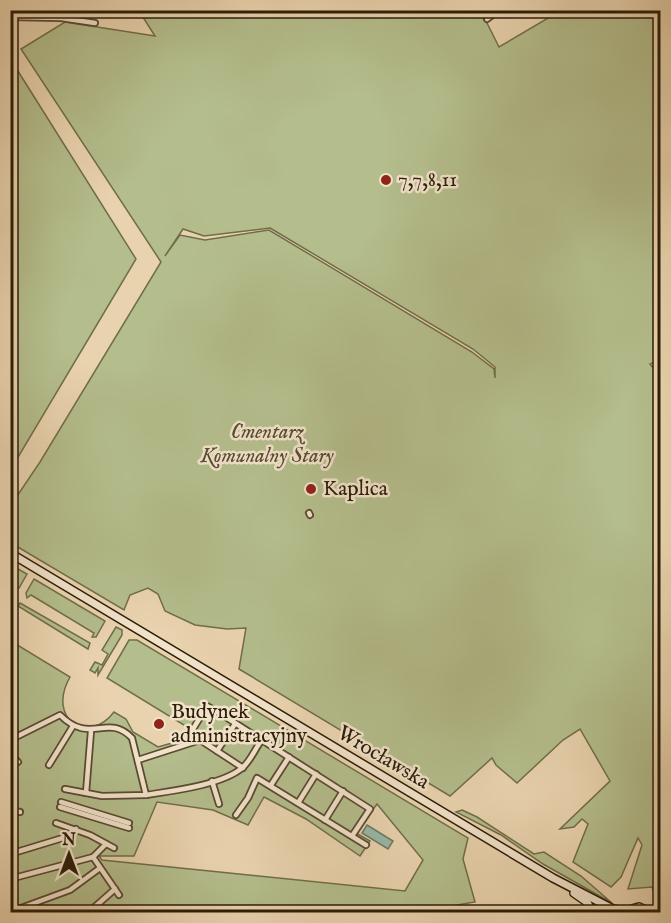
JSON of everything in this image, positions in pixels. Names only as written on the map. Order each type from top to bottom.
[{"type":"main road","name":"Wrocławska","points":[[10,554],[566,885],[623,912]]},
{"type":"main road","points":[[566,885],[587,902],[592,912]]},
{"type":"main road","name":"Wrocławska","points":[[585,895],[608,912]]},
{"type":"main road","points":[[623,912],[639,907],[650,912]]},
{"type":"street","points":[[487,19],[499,10]]},
{"type":"street","points":[[10,17],[61,18],[95,23]]},
{"type":"street","points":[[243,768],[189,733],[207,706],[370,809],[352,836]]},
{"type":"street","points":[[10,740],[60,715],[75,726],[91,731],[108,726],[126,732],[132,738],[146,795]]},
{"type":"street","points":[[217,752],[235,724]]},
{"type":"street","points":[[50,765],[75,726]]},
{"type":"street","points":[[86,793],[91,731]]},
{"type":"street","points":[[138,760],[200,740]]},
{"type":"street","points":[[65,789],[116,796],[146,795],[193,787],[243,768],[261,741]]},
{"type":"street","points":[[10,754],[18,762]]},
{"type":"street","points":[[271,785],[289,757]]},
{"type":"street","points":[[298,803],[316,774]]},
{"type":"street","points":[[236,815],[248,798],[257,778],[366,845]]},
{"type":"street","points":[[212,781],[219,804]]},
{"type":"street","points":[[325,820],[343,791]]},
{"type":"street","points":[[60,805],[129,826]]},
{"type":"street","points":[[10,810],[20,812]]},
{"type":"street","points":[[56,823],[76,829],[114,848]]},
{"type":"street","points":[[10,854],[66,837],[76,829]]},
{"type":"street","points":[[10,879],[93,857],[106,844]]},
{"type":"street","points":[[93,857],[119,895]]},
{"type":"street","points":[[10,912],[70,890],[100,868]]},
{"type":"street","points":[[89,912],[115,889]]},
{"type":"green space","name":"Cmentarz Komunalny Stary","points":[[139,11],[481,11],[499,47],[560,11],[660,11],[660,360],[650,364],[660,376],[660,895],[654,892],[652,887],[628,889],[642,845],[638,838],[621,877],[611,887],[573,862],[588,824],[582,819],[574,827],[560,829],[610,781],[580,729],[563,740],[517,783],[496,765],[492,758],[450,796],[239,669],[246,628],[227,629],[195,625],[165,611],[158,594],[148,588],[130,595],[124,610],[11,543],[11,505],[40,462],[161,262],[21,49],[65,22],[155,36]],"holes":[[[270,228],[473,349],[495,367],[495,378],[494,369],[472,352],[269,230],[205,240],[180,235],[165,256],[183,229],[204,236]]]},
{"type":"green space","points":[[10,60],[136,259],[11,469]]},
{"type":"green space","points":[[11,565],[27,574],[19,588],[11,585]]},
{"type":"green space","points":[[34,579],[105,621],[96,637],[92,637],[94,633],[31,595],[27,598],[26,593]]},
{"type":"green space","points":[[20,603],[90,643],[88,649],[18,606]]},
{"type":"green space","points":[[116,627],[122,630],[122,635],[98,675],[98,668],[95,673],[90,670],[95,662],[102,665],[108,654],[102,650]]},
{"type":"green space","points":[[129,640],[137,640],[468,838],[463,859],[475,902],[415,912],[11,912],[11,641],[70,677],[64,692],[63,705],[73,723],[82,727],[93,727],[104,722],[114,712],[126,719],[133,732],[158,747],[172,743],[178,732],[185,737],[189,728],[107,678]],"holes":[[[264,797],[306,819],[360,856],[370,841],[356,833],[377,804],[423,860],[405,891],[102,860],[99,856],[134,856],[157,802],[213,810],[248,825]]]},
{"type":"green space","points":[[462,810],[477,817],[534,854],[544,852],[581,876],[612,903],[543,864],[501,835],[456,812]]},
{"type":"shaded area","points":[[367,825],[393,841],[388,849],[362,833]]},
{"type":"place","name":"7,7,8,11","points":[[386,180]]},
{"type":"place","name":"Kaplica","points":[[311,489]]},
{"type":"place","name":"Budynek administracyjny","points":[[159,724]]}]
